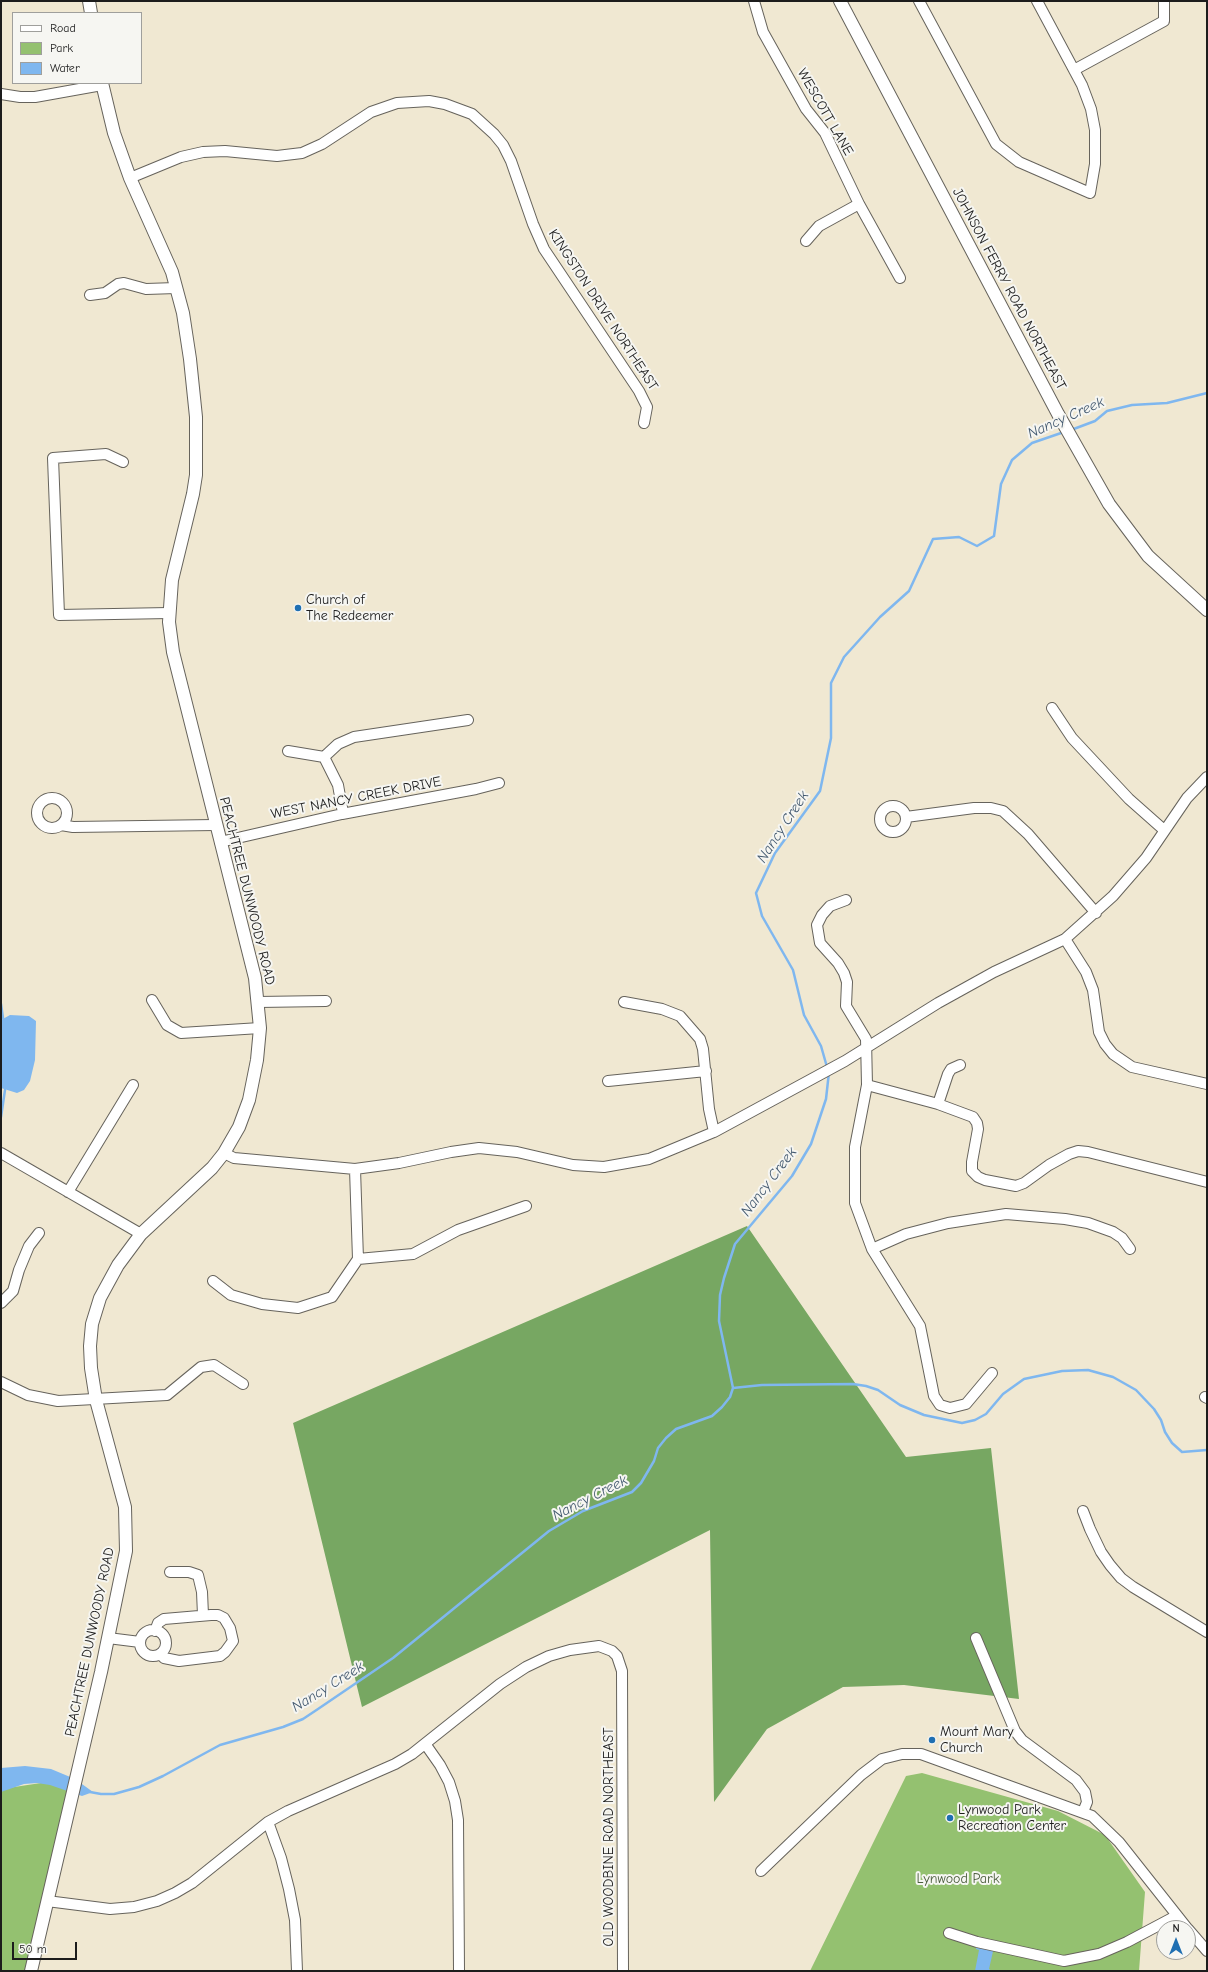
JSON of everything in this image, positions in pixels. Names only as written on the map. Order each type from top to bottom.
[{"type":"main road","points":[[89,1],[91,12]]},
{"type":"main road","name":"JOHNSON FERRY ROAD NORTHEAST","points":[[840,1],[1074,444],[1109,504],[1143,550],[1207,610]]},
{"type":"main road","name":"PEACHTREE DUNWOODY ROAD","points":[[31,1971],[71,1792],[123,1574],[126,1551],[127,1528],[125,1507],[96,1400],[91,1361],[92,1324],[100,1298],[110,1277],[141,1234],[212,1168],[224,1152],[239,1127],[249,1100],[257,1060],[260,1028],[255,978],[173,652],[169,613],[172,580],[193,494],[196,468],[196,417],[190,359],[183,313],[162,247],[140,205],[130,178],[114,132],[102,84]]},
{"type":"street","name":"WESCOTT LANE","points":[[754,1],[763,32],[806,110],[825,133],[859,204],[900,278]]},
{"type":"street","points":[[919,1],[996,144],[1019,162],[1090,193],[1095,164],[1095,130],[1082,85],[1037,1]]},
{"type":"street","points":[[1074,70],[1164,20],[1164,1]]},
{"type":"street","points":[[1,94],[20,97],[35,97],[102,84]]},
{"type":"street","name":"KINGSTON DRIVE NORTHEAST","points":[[130,178],[181,157],[203,152],[225,151],[277,156],[302,153],[322,144],[371,112],[397,102],[429,101],[445,104],[472,114],[494,134],[503,145],[511,161],[533,224],[544,249],[639,391],[647,407],[644,423]]},
{"type":"street","points":[[806,241],[819,226],[859,204]]},
{"type":"street","points":[[90,295],[105,293],[118,284],[124,283],[146,289],[176,288]]},
{"type":"street","points":[[123,462],[106,454],[53,458],[59,615],[169,613]]},
{"type":"street","points":[[1052,708],[1072,738],[1129,799],[1164,830]]},
{"type":"street","points":[[324,757],[338,744],[354,737],[468,720]]},
{"type":"street","points":[[288,751],[324,757]]},
{"type":"street","points":[[324,757],[338,785],[343,814]]},
{"type":"street","points":[[224,1152],[234,1158],[355,1169],[399,1163],[451,1152],[479,1148],[517,1152],[573,1165],[604,1167],[649,1159],[714,1132],[866,1048],[938,1003],[994,972],[1065,939],[1114,896],[1146,858],[1187,798],[1207,777]]},
{"type":"street","name":"WEST NANCY CREEK DRIVE","points":[[220,842],[343,814],[476,789],[499,783]]},
{"type":"street","points":[[906,817],[974,808],[991,808],[1003,812],[1028,834],[1096,913]]},
{"type":"street","points":[[61,824],[73,827],[216,825]]},
{"type":"street","points":[[846,900],[830,906],[822,915],[817,925],[817,934],[820,943],[838,963],[844,973],[847,982],[846,1006],[866,1039],[867,1085],[855,1147],[854,1203],[872,1249],[920,1326],[934,1396],[940,1405],[950,1408],[966,1404],[992,1373]]},
{"type":"street","points":[[1065,939],[1086,972],[1093,990],[1099,1032],[1105,1044],[1113,1054],[1132,1067],[1207,1084]]},
{"type":"street","points":[[152,1000],[167,1025],[181,1033],[260,1028]]},
{"type":"street","points":[[258,1002],[326,1000]]},
{"type":"street","points":[[624,1002],[662,1009],[680,1016],[700,1039],[706,1071],[709,1109],[714,1132]]},
{"type":"street","points":[[938,1104],[951,1068],[960,1065]]},
{"type":"street","points":[[608,1081],[706,1071]]},
{"type":"street","points":[[68,1192],[133,1085]]},
{"type":"street","points":[[867,1085],[938,1104],[973,1117],[977,1123],[972,1171],[978,1177],[985,1180],[1016,1186],[1024,1183],[1049,1165],[1069,1154],[1078,1151],[1088,1152],[1207,1182]]},
{"type":"street","points":[[1,1153],[141,1234]]},
{"type":"street","points":[[213,1282],[231,1295],[262,1304],[298,1308],[332,1297],[358,1259],[355,1169]]},
{"type":"street","points":[[358,1259],[413,1254],[458,1230],[526,1206]]},
{"type":"street","points":[[872,1249],[906,1234],[948,1223],[1006,1214],[1065,1219],[1088,1223],[1113,1232],[1122,1238],[1130,1249]]},
{"type":"street","points":[[1,1304],[13,1291],[19,1270],[29,1246],[39,1232]]},
{"type":"street","points":[[1,1382],[28,1395],[58,1401],[96,1400],[125,1396],[167,1395],[201,1367],[214,1365],[243,1384]]},
{"type":"street","points":[[1084,1511],[1090,1529],[1101,1552],[1121,1578],[1133,1587],[1207,1632]]},
{"type":"street","points":[[170,1572],[189,1572],[198,1575],[202,1592],[203,1615]]},
{"type":"street","points":[[155,1631],[158,1623],[164,1619],[218,1615],[228,1623],[232,1641],[225,1652],[213,1658],[179,1661],[164,1658],[160,1654]]},
{"type":"street","points":[[155,1631],[161,1634],[166,1642],[165,1648],[160,1654],[154,1656],[144,1653],[140,1642],[145,1634],[155,1631]]},
{"type":"street","points":[[108,1638],[140,1642]]},
{"type":"street","points":[[976,1638],[1015,1731],[1022,1740],[1076,1780],[1085,1792],[1087,1802],[1083,1812]]},
{"type":"street","name":"OLD WOODBINE ROAD NORTHEAST","points":[[47,1901],[110,1909],[134,1907],[158,1901],[192,1883],[268,1822],[288,1811],[395,1764],[426,1744],[512,1675],[549,1656],[570,1650],[599,1646],[612,1651],[617,1656],[622,1671],[623,1971]]},
{"type":"street","points":[[426,1744],[440,1764],[449,1782],[455,1801],[458,1820],[459,1971]]},
{"type":"street","points":[[761,1871],[861,1774],[882,1759],[902,1754],[921,1754],[1092,1816],[1119,1842],[1180,1920]]},
{"type":"street","points":[[268,1822],[281,1858],[289,1889],[295,1920],[297,1971]]},
{"type":"street","points":[[949,1933],[977,1942],[1064,1961],[1099,1954],[1176,1916]]},
{"type":"street","points":[[1196,1938],[1207,1950]]},
{"type":"green space","points":[[747,1226],[906,1457],[991,1448],[1019,1699],[904,1685],[843,1687],[767,1729],[714,1802],[710,1530],[362,1707],[293,1423]]},
{"type":"green space","name":"Lynwood Park","points":[[922,1773],[1058,1811],[1105,1835],[1145,1892],[1139,1971],[810,1971],[906,1776]]},
{"type":"green space","points":[[74,1778],[32,1971],[1,1971],[1,1789]]},
{"type":"water","points":[[10,1015],[29,1016],[36,1021],[35,1060],[30,1081],[24,1090],[17,1093],[1,1088],[1,1020]]},
{"type":"water","points":[[25,1766],[51,1769],[75,1779],[93,1792],[82,1796],[50,1785],[37,1783],[24,1784],[1,1792],[1,1768]]},
{"type":"water","points":[[977,1943],[994,1947],[989,1969],[992,1971],[975,1971],[979,1950],[976,1949]]},
{"type":"waterway","name":"Nancy Creek","points":[[1071,430],[1095,421],[1107,411],[1132,405],[1167,403],[1207,393]]},
{"type":"waterway","name":"Nancy Creek","points":[[827,1067],[821,1046],[804,1015],[793,970],[762,916],[756,893],[775,853],[820,791],[831,738],[831,683],[844,657],[880,617],[909,591],[933,539],[959,537],[977,546],[994,536],[1001,484],[1012,460],[1032,443],[1064,432]]},
{"type":"waterway","points":[[1,1004],[3,1018]]},
{"type":"waterway","name":"Nancy Creek","points":[[90,1792],[114,1794],[139,1787],[163,1776],[220,1745],[283,1727],[303,1719],[393,1658],[549,1531],[583,1511],[632,1492],[641,1483],[654,1461],[658,1448],[666,1438],[676,1429],[712,1416],[722,1407],[730,1397],[733,1388],[719,1321],[720,1295],[724,1278],[735,1244],[792,1176],[811,1144],[826,1099],[829,1072]]},
{"type":"waterway","points":[[1,1117],[5,1090]]},
{"type":"waterway","points":[[733,1388],[762,1385],[853,1384],[878,1390],[900,1405],[924,1415],[962,1423],[975,1420],[986,1414],[1003,1394],[1024,1379],[1062,1371],[1088,1370],[1113,1377],[1136,1390],[1154,1409],[1172,1443],[1182,1452],[1207,1450]]},
{"type":"place","name":"Church of The Redeemer","points":[[298,608]]},
{"type":"place","name":"Mount Mary Church","points":[[932,1740]]},
{"type":"place","name":"Lynwood Park Recreation Center","points":[[950,1818]]}]
